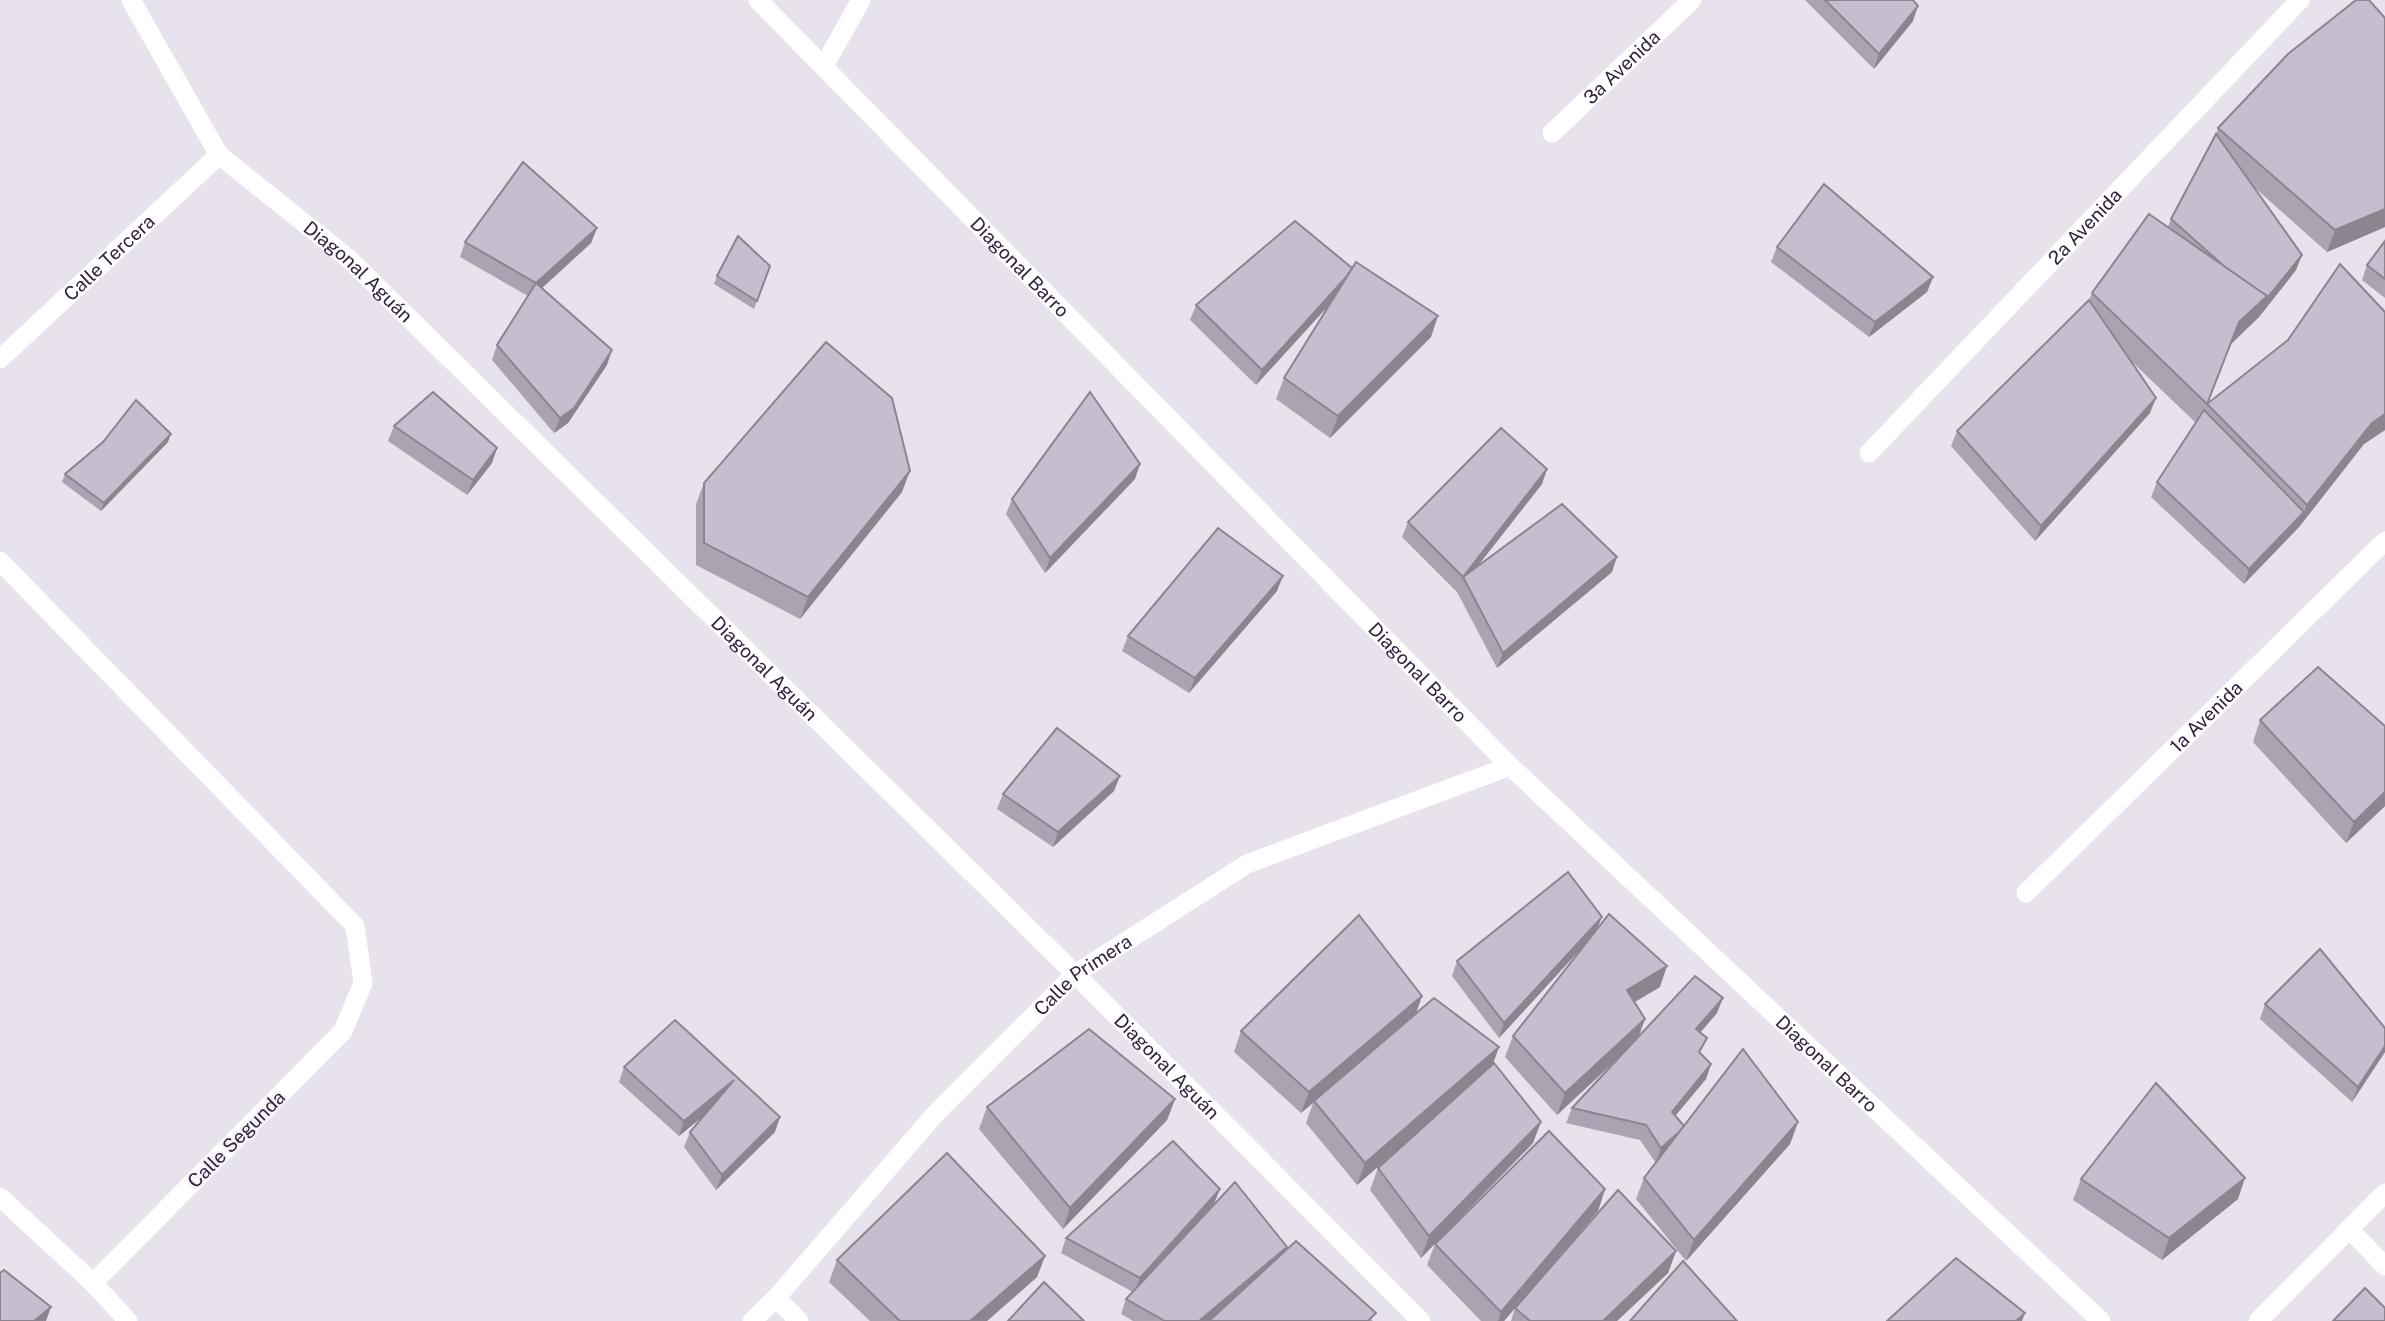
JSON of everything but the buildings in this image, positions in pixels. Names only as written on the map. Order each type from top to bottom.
[{"type":"street","name":"Diagonal Aguán","points":[[131,0],[219,155],[348,258],[1075,974],[1421,1321]]},
{"type":"street","name":"Diagonal Barro","points":[[758,0],[1510,766],[2101,1321]]},
{"type":"street","points":[[824,66],[861,0]]},
{"type":"street","name":"3a Avenida","points":[[1552,133],[1692,0]]},
{"type":"street","name":"2a Avenida","points":[[1869,453],[2300,0]]},
{"type":"street","name":"Calle Tercera","points":[[0,359],[219,155]]},
{"type":"street","name":"1a Avenida","points":[[2026,893],[2385,541]]},
{"type":"street","name":"Calle Segunda","points":[[0,561],[355,926],[363,983],[343,1031],[93,1283]]},
{"type":"street","name":"Calle Primera","points":[[752,1321],[776,1298],[937,1112],[1075,974],[1247,864],[1510,766]]},
{"type":"street","points":[[2258,1321],[2385,1193]]},
{"type":"street","points":[[0,1197],[93,1283],[128,1321]]},
{"type":"street","points":[[2349,1229],[2385,1266]]},
{"type":"street","points":[[776,1298],[799,1321]]}]
